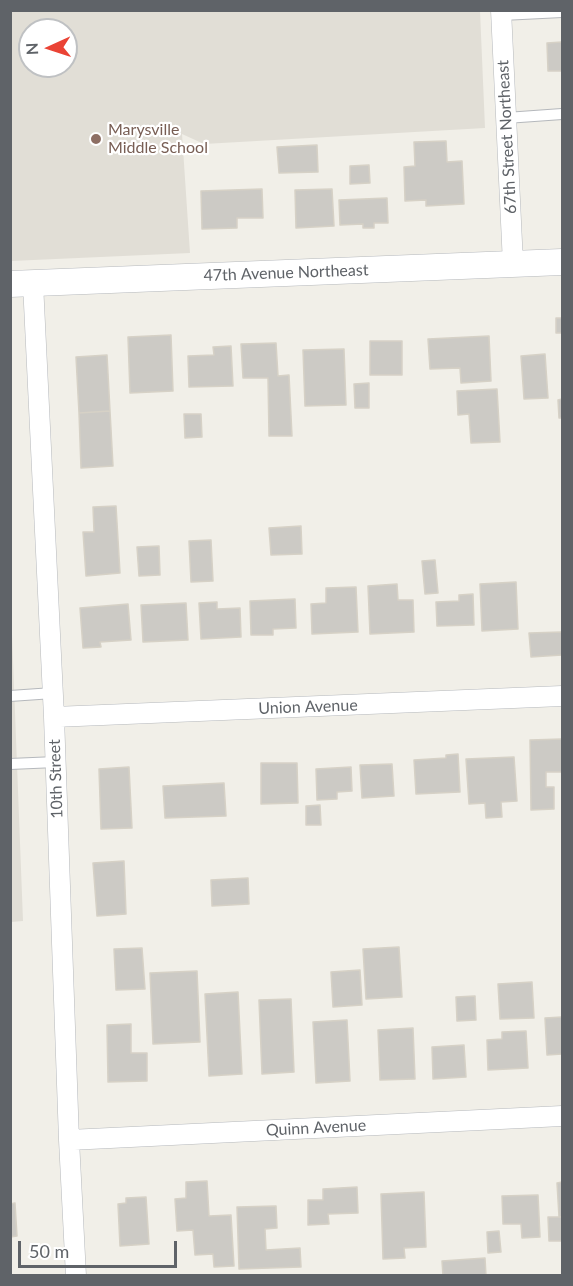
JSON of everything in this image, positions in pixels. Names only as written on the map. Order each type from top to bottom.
[{"type":"street","name":"67th Street Northeast","points":[[502,13],[513,264]]},
{"type":"street","name":"47th Avenue Northeast","points":[[22,283],[562,262]]},
{"type":"street","name":"10th Street","points":[[22,283],[53,693],[76,1275]]},
{"type":"street","name":"Union Avenue","points":[[54,717],[562,696]]},
{"type":"street","name":"Quinn Avenue","points":[[69,1140],[562,1116]]},
{"type":"lane","points":[[502,13],[562,12]]},
{"type":"lane","points":[[506,118],[562,114]]},
{"type":"lane","points":[[10,696],[53,693]]},
{"type":"lane","points":[[10,764],[56,762]]},
{"type":"shaded area","name":"Marysville Middle School","points":[[10,11],[480,11],[485,128],[204,144],[182,134],[190,253],[11,261]]},
{"type":"shaded area","points":[[10,582],[23,921],[11,922],[10,922]]},
{"type":"building","points":[[562,42],[562,71],[548,71],[547,43]]},
{"type":"building","points":[[446,141],[447,162],[462,161],[464,204],[426,206],[426,200],[405,201],[404,167],[415,166],[414,142]]},
{"type":"building","points":[[317,145],[318,172],[279,173],[277,147]]},
{"type":"building","points":[[369,165],[370,183],[350,184],[350,166]]},
{"type":"building","points":[[262,189],[263,218],[237,218],[237,228],[202,229],[201,191]]},
{"type":"building","points":[[332,189],[334,226],[296,228],[295,190]]},
{"type":"building","points":[[387,198],[388,223],[374,223],[374,228],[363,228],[363,224],[340,225],[339,200]]},
{"type":"building","points":[[556,318],[562,318],[562,333],[556,333]]},
{"type":"building","points":[[171,335],[173,391],[130,393],[128,337]]},
{"type":"building","points":[[489,336],[491,381],[461,383],[460,368],[430,369],[428,339]]},
{"type":"building","points":[[370,341],[402,341],[402,375],[370,375]]},
{"type":"building","points":[[276,343],[278,376],[289,375],[292,436],[269,436],[268,378],[243,378],[241,344]]},
{"type":"building","points":[[231,346],[233,386],[189,387],[188,356],[214,355],[213,347]]},
{"type":"building","points":[[344,349],[346,405],[305,406],[303,350]]},
{"type":"building","points":[[545,354],[548,398],[524,399],[521,356]]},
{"type":"building","points":[[107,355],[110,411],[79,413],[76,357]]},
{"type":"building","points":[[369,383],[369,408],[355,408],[354,384]]},
{"type":"building","points":[[497,389],[500,442],[471,443],[469,414],[458,415],[457,391]]},
{"type":"building","points":[[562,399],[562,418],[559,418],[558,400]]},
{"type":"building","points":[[110,411],[113,466],[81,468],[79,413]]},
{"type":"building","points":[[184,414],[201,414],[202,437],[185,438]]},
{"type":"building","points":[[116,506],[120,573],[86,576],[83,532],[94,532],[93,507]]},
{"type":"building","points":[[301,526],[302,554],[271,555],[269,528]]},
{"type":"building","points":[[211,540],[213,581],[191,582],[189,541]]},
{"type":"building","points":[[159,546],[160,575],[139,576],[137,547]]},
{"type":"building","points":[[435,560],[438,593],[425,594],[422,561]]},
{"type":"building","points":[[516,582],[518,629],[482,631],[480,584]]},
{"type":"building","points":[[397,584],[398,600],[413,600],[414,632],[370,634],[368,586]]},
{"type":"building","points":[[356,587],[358,632],[312,634],[311,604],[326,603],[326,588]]},
{"type":"building","points":[[473,594],[474,625],[437,626],[436,602],[459,601],[459,595]]},
{"type":"building","points":[[295,599],[296,628],[273,629],[273,635],[251,635],[250,601]]},
{"type":"building","points":[[217,602],[217,609],[240,608],[241,637],[201,639],[199,603]]},
{"type":"building","points":[[186,603],[188,640],[143,642],[141,605]]},
{"type":"building","points":[[128,604],[131,640],[100,642],[101,647],[83,648],[80,608]]},
{"type":"building","points":[[562,632],[562,655],[531,657],[529,633]]},
{"type":"building","points":[[562,739],[562,772],[546,772],[546,787],[554,787],[554,809],[531,810],[530,740]]},
{"type":"building","points":[[458,754],[460,792],[416,794],[414,760],[446,758],[446,755]]},
{"type":"building","points":[[514,757],[517,801],[501,802],[502,817],[486,818],[485,803],[469,804],[466,759]]},
{"type":"building","points":[[261,763],[297,763],[298,803],[261,804]]},
{"type":"building","points":[[392,764],[394,796],[362,798],[360,765]]},
{"type":"building","points":[[129,767],[132,828],[101,829],[99,769]]},
{"type":"building","points":[[351,767],[352,791],[337,792],[337,799],[317,800],[316,769]]},
{"type":"building","points":[[224,783],[226,816],[165,818],[163,786]]},
{"type":"building","points":[[320,805],[321,825],[306,825],[306,806]]},
{"type":"building","points":[[124,861],[126,914],[97,916],[93,863]]},
{"type":"building","points":[[248,878],[249,904],[212,906],[211,880]]},
{"type":"building","points":[[399,947],[402,997],[366,999],[363,949]]},
{"type":"building","points":[[142,948],[145,989],[116,990],[114,949]]},
{"type":"building","points":[[360,970],[362,1005],[333,1007],[331,972]]},
{"type":"building","points":[[197,971],[200,1042],[153,1044],[150,973]]},
{"type":"building","points":[[532,982],[534,1018],[500,1019],[498,984]]},
{"type":"building","points":[[238,992],[242,1074],[209,1076],[205,994]]},
{"type":"building","points":[[475,996],[476,1020],[457,1021],[456,997]]},
{"type":"building","points":[[291,999],[294,1072],[262,1074],[259,1000]]},
{"type":"building","points":[[562,1017],[562,1054],[547,1055],[545,1018]]},
{"type":"building","points":[[347,1020],[350,1081],[316,1083],[313,1022]]},
{"type":"building","points":[[131,1024],[131,1053],[147,1053],[147,1081],[108,1082],[107,1025]]},
{"type":"building","points":[[413,1028],[415,1079],[380,1080],[378,1030]]},
{"type":"building","points":[[526,1031],[528,1068],[488,1070],[487,1040],[502,1039],[502,1032]]},
{"type":"building","points":[[464,1045],[466,1077],[433,1079],[432,1047]]},
{"type":"building","points":[[207,1181],[209,1216],[231,1215],[234,1266],[214,1267],[213,1254],[195,1255],[193,1230],[177,1231],[175,1199],[186,1198],[186,1182]]},
{"type":"building","points":[[562,1182],[562,1217],[559,1217],[557,1183]]},
{"type":"building","points":[[357,1187],[358,1213],[328,1214],[329,1224],[308,1225],[308,1200],[323,1200],[323,1189]]},
{"type":"building","points":[[424,1192],[426,1247],[404,1248],[405,1258],[383,1259],[381,1194]]},
{"type":"building","points":[[538,1195],[540,1237],[522,1238],[521,1224],[503,1224],[502,1196]]},
{"type":"building","points":[[146,1197],[149,1244],[120,1246],[118,1204],[126,1203],[126,1198]]},
{"type":"building","points":[[15,1203],[17,1236],[10,1237],[10,1204]]},
{"type":"building","points":[[276,1206],[277,1228],[265,1229],[266,1250],[300,1248],[301,1267],[239,1269],[237,1207]]},
{"type":"building","points":[[548,1217],[562,1217],[562,1241],[549,1241]]},
{"type":"building","points":[[499,1231],[501,1252],[488,1253],[487,1232]]},
{"type":"building","points":[[485,1258],[486,1276],[443,1276],[442,1261]]},
{"type":"place","name":"Marysville Middle School","points":[[96,139]]}]
